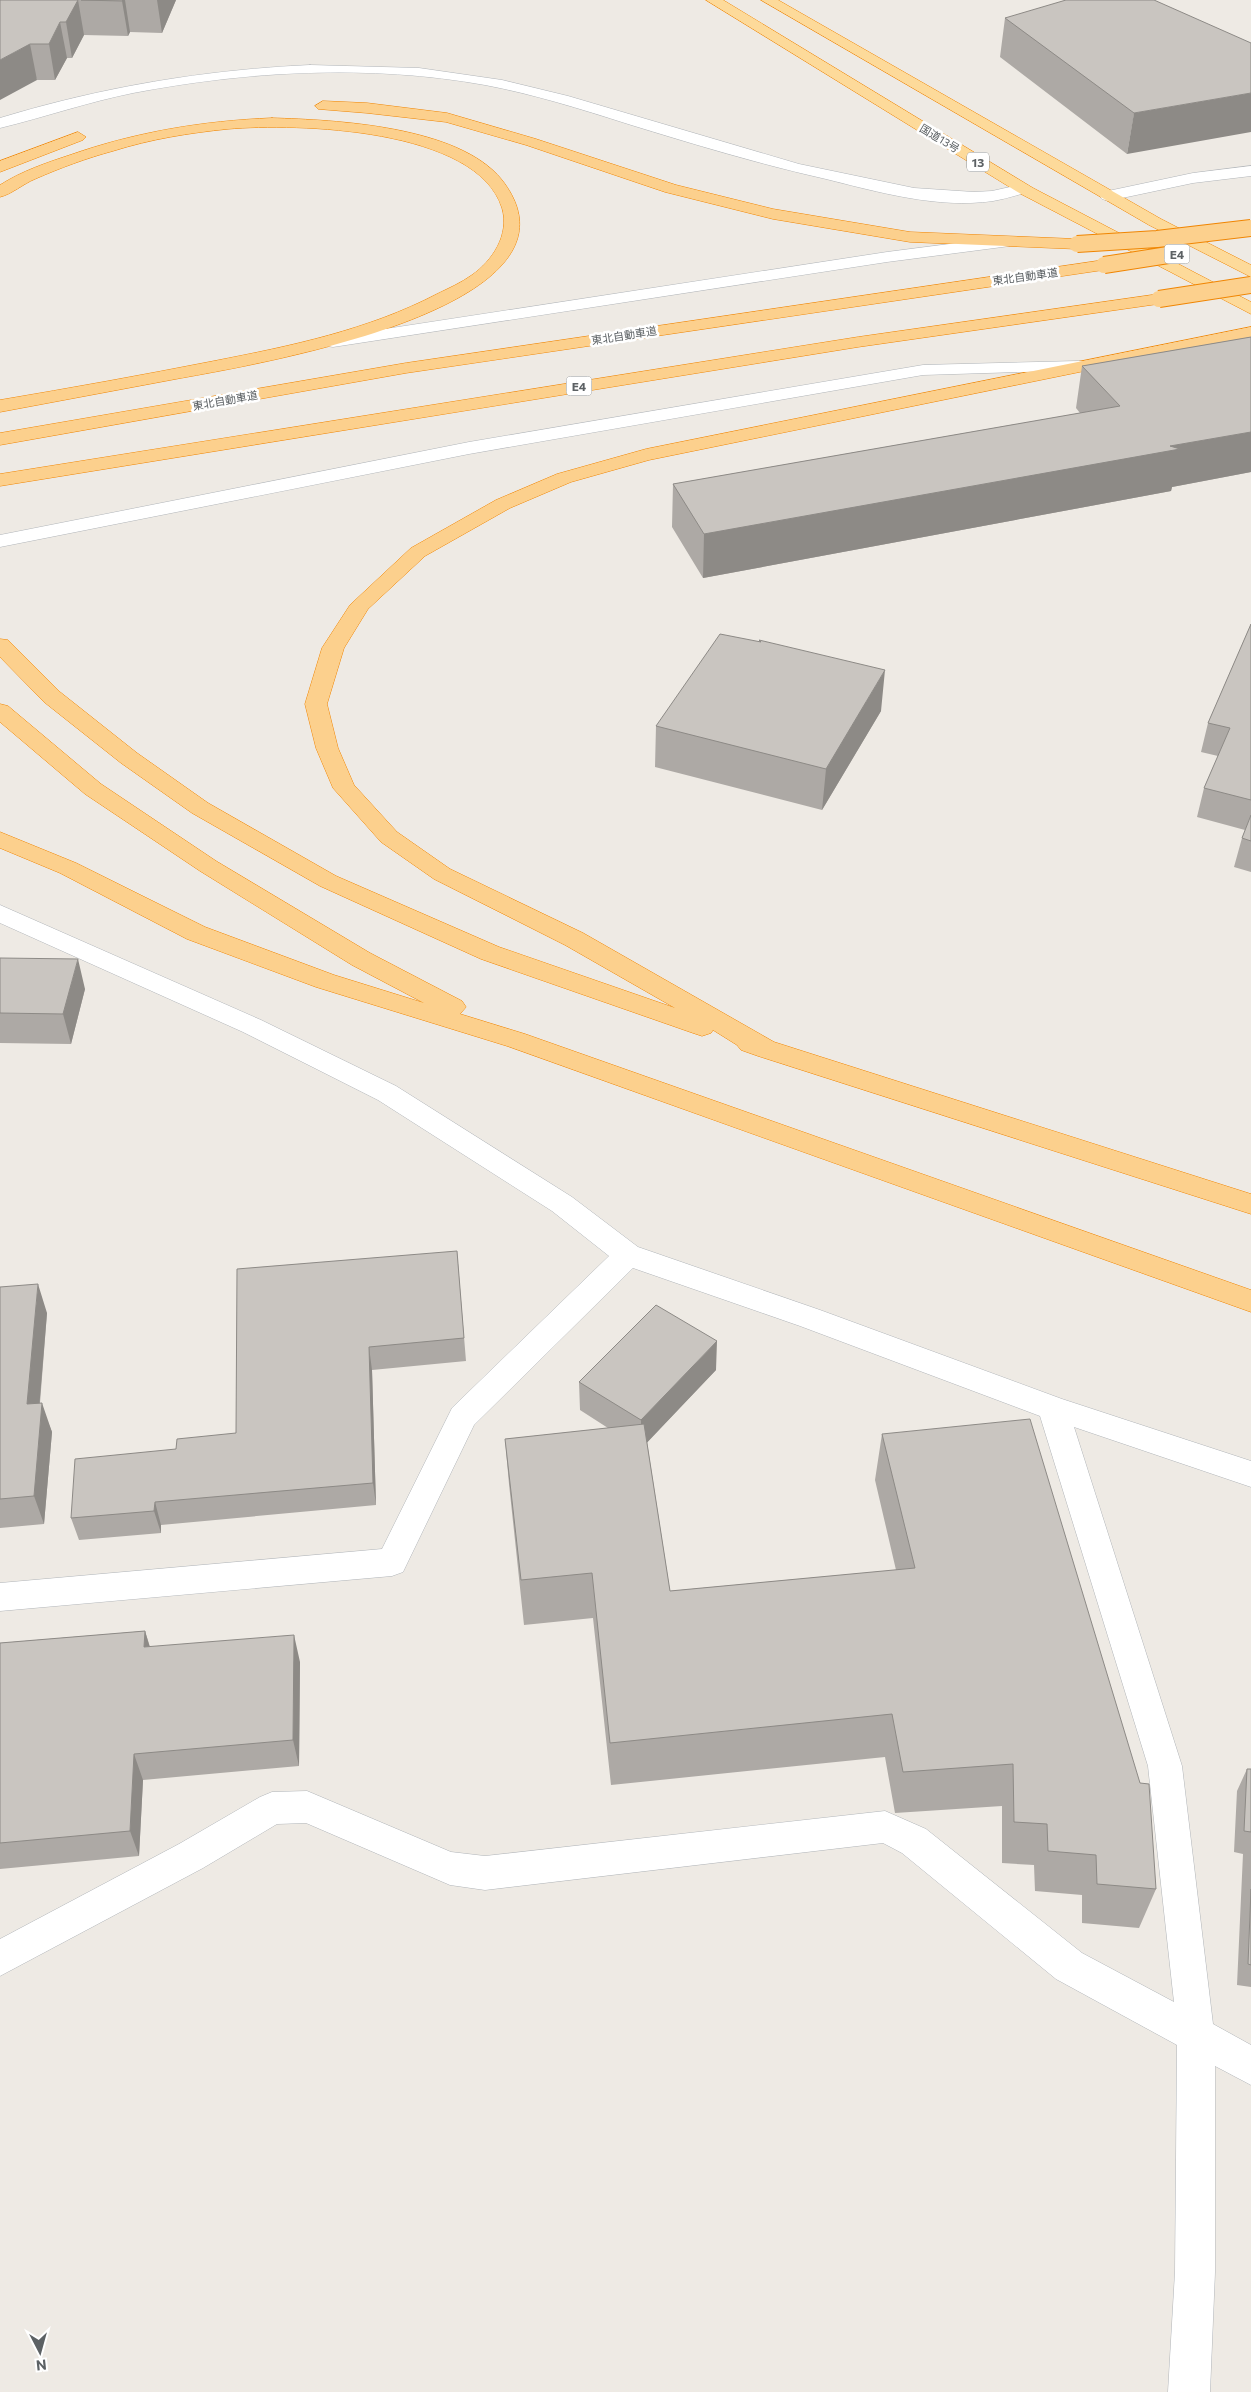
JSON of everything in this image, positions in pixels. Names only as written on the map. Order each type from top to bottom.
[{"type":"highway","name":"国道13号","points":[[713,0],[1023,189],[1251,309]]},
{"type":"highway","points":[[768,0],[1108,196],[1251,272]]},
{"type":"highway","points":[[308,105],[367,108],[447,118],[531,142],[671,188],[773,214],[910,237],[1077,244],[1157,239],[1251,228]]},
{"type":"highway","points":[[165,118],[247,108]]},
{"type":"highway","points":[[0,192],[45,169],[122,142],[175,131],[222,125],[276,122],[332,123],[426,141],[467,158],[491,176],[504,191],[512,213],[509,245],[481,277],[417,312],[333,342],[150,380],[0,406]]},
{"type":"highway","points":[[0,167],[89,134]]},
{"type":"highway","name":"東北自動車道","points":[[0,439],[406,368],[1104,264],[1251,244]]},
{"type":"highway","name":"E4","points":[[0,480],[839,345],[1159,300],[1251,285]]},
{"type":"highway","points":[[767,1050],[574,939],[442,874],[389,837],[344,788],[327,748],[316,704],[333,648],[360,605],[418,552],[503,504],[564,478],[646,455],[1251,332]]},
{"type":"highway","points":[[0,645],[52,697],[129,758],[200,808],[328,881],[490,953],[767,1050],[1251,1204]]},
{"type":"highway","points":[[0,711],[93,789],[208,866],[361,959],[516,1040]]},
{"type":"highway","points":[[0,839],[68,868],[196,933],[326,981],[516,1040],[1251,1301]]},
{"type":"street","points":[[0,123],[102,93],[200,77],[279,70],[394,71],[436,74],[520,88],[788,166],[869,184],[944,195],[992,196],[1023,189]]},
{"type":"street","points":[[1108,196],[1193,178],[1251,171]]},
{"type":"street","points":[[333,342],[887,257],[1004,242]]},
{"type":"street","points":[[0,541],[469,448],[923,370],[1079,366]]},
{"type":"street","points":[[0,913],[252,1026],[387,1093],[562,1204],[628,1255],[810,1318],[1053,1408],[1251,1474]]},
{"type":"street","points":[[0,1597],[392,1562],[464,1417],[628,1255]]},
{"type":"street","points":[[1053,1408],[1165,1766],[1196,2035],[1195,2272],[1189,2392]]},
{"type":"street","points":[[0,1958],[192,1856],[272,1808],[307,1807],[450,1868],[485,1873],[885,1827],[914,1841],[1069,1966],[1251,2066]]},
{"type":"building","points":[[0,0],[78,0],[66,22],[60,22],[49,44],[30,44],[0,60]]},
{"type":"building","points":[[81,0],[123,0],[122,1]]},
{"type":"building","points":[[1066,0],[1154,0],[1251,43],[1251,93],[1134,113],[1005,18]]},
{"type":"building","points":[[1251,337],[1251,432],[1170,446],[1180,449],[704,534],[673,484],[1120,406],[1082,366]]},
{"type":"building","points":[[1251,624],[1251,800],[1204,788],[1230,728],[1208,723]]},
{"type":"building","points":[[720,634],[761,642],[759,640],[885,670],[826,769],[656,726]]},
{"type":"building","points":[[1251,815],[1251,841],[1242,838]]},
{"type":"building","points":[[0,958],[78,959],[63,1014],[0,1013]]},
{"type":"building","points":[[457,1251],[464,1338],[369,1347],[373,1483],[155,1502],[154,1511],[71,1518],[75,1459],[176,1449],[177,1439],[236,1433],[237,1269]]},
{"type":"building","points":[[38,1284],[27,1404],[42,1403],[34,1496],[0,1499],[0,1287]]},
{"type":"building","points":[[656,1305],[717,1341],[641,1420],[579,1382]]},
{"type":"building","points":[[1030,1419],[1140,1783],[1149,1784],[1156,1889],[1097,1884],[1096,1855],[1048,1851],[1047,1824],[1014,1822],[1013,1764],[903,1772],[892,1714],[610,1743],[592,1573],[521,1580],[505,1439],[644,1424],[670,1591],[915,1568],[882,1434]]},
{"type":"building","points":[[145,1631],[144,1647],[294,1635],[293,1740],[134,1754],[130,1831],[0,1843],[0,1643]]},
{"type":"building","points":[[1247,1769],[1251,1769],[1251,1832],[1244,1831]]},
{"type":"building","points":[[1251,1889],[1251,1965],[1248,1964]]}]
